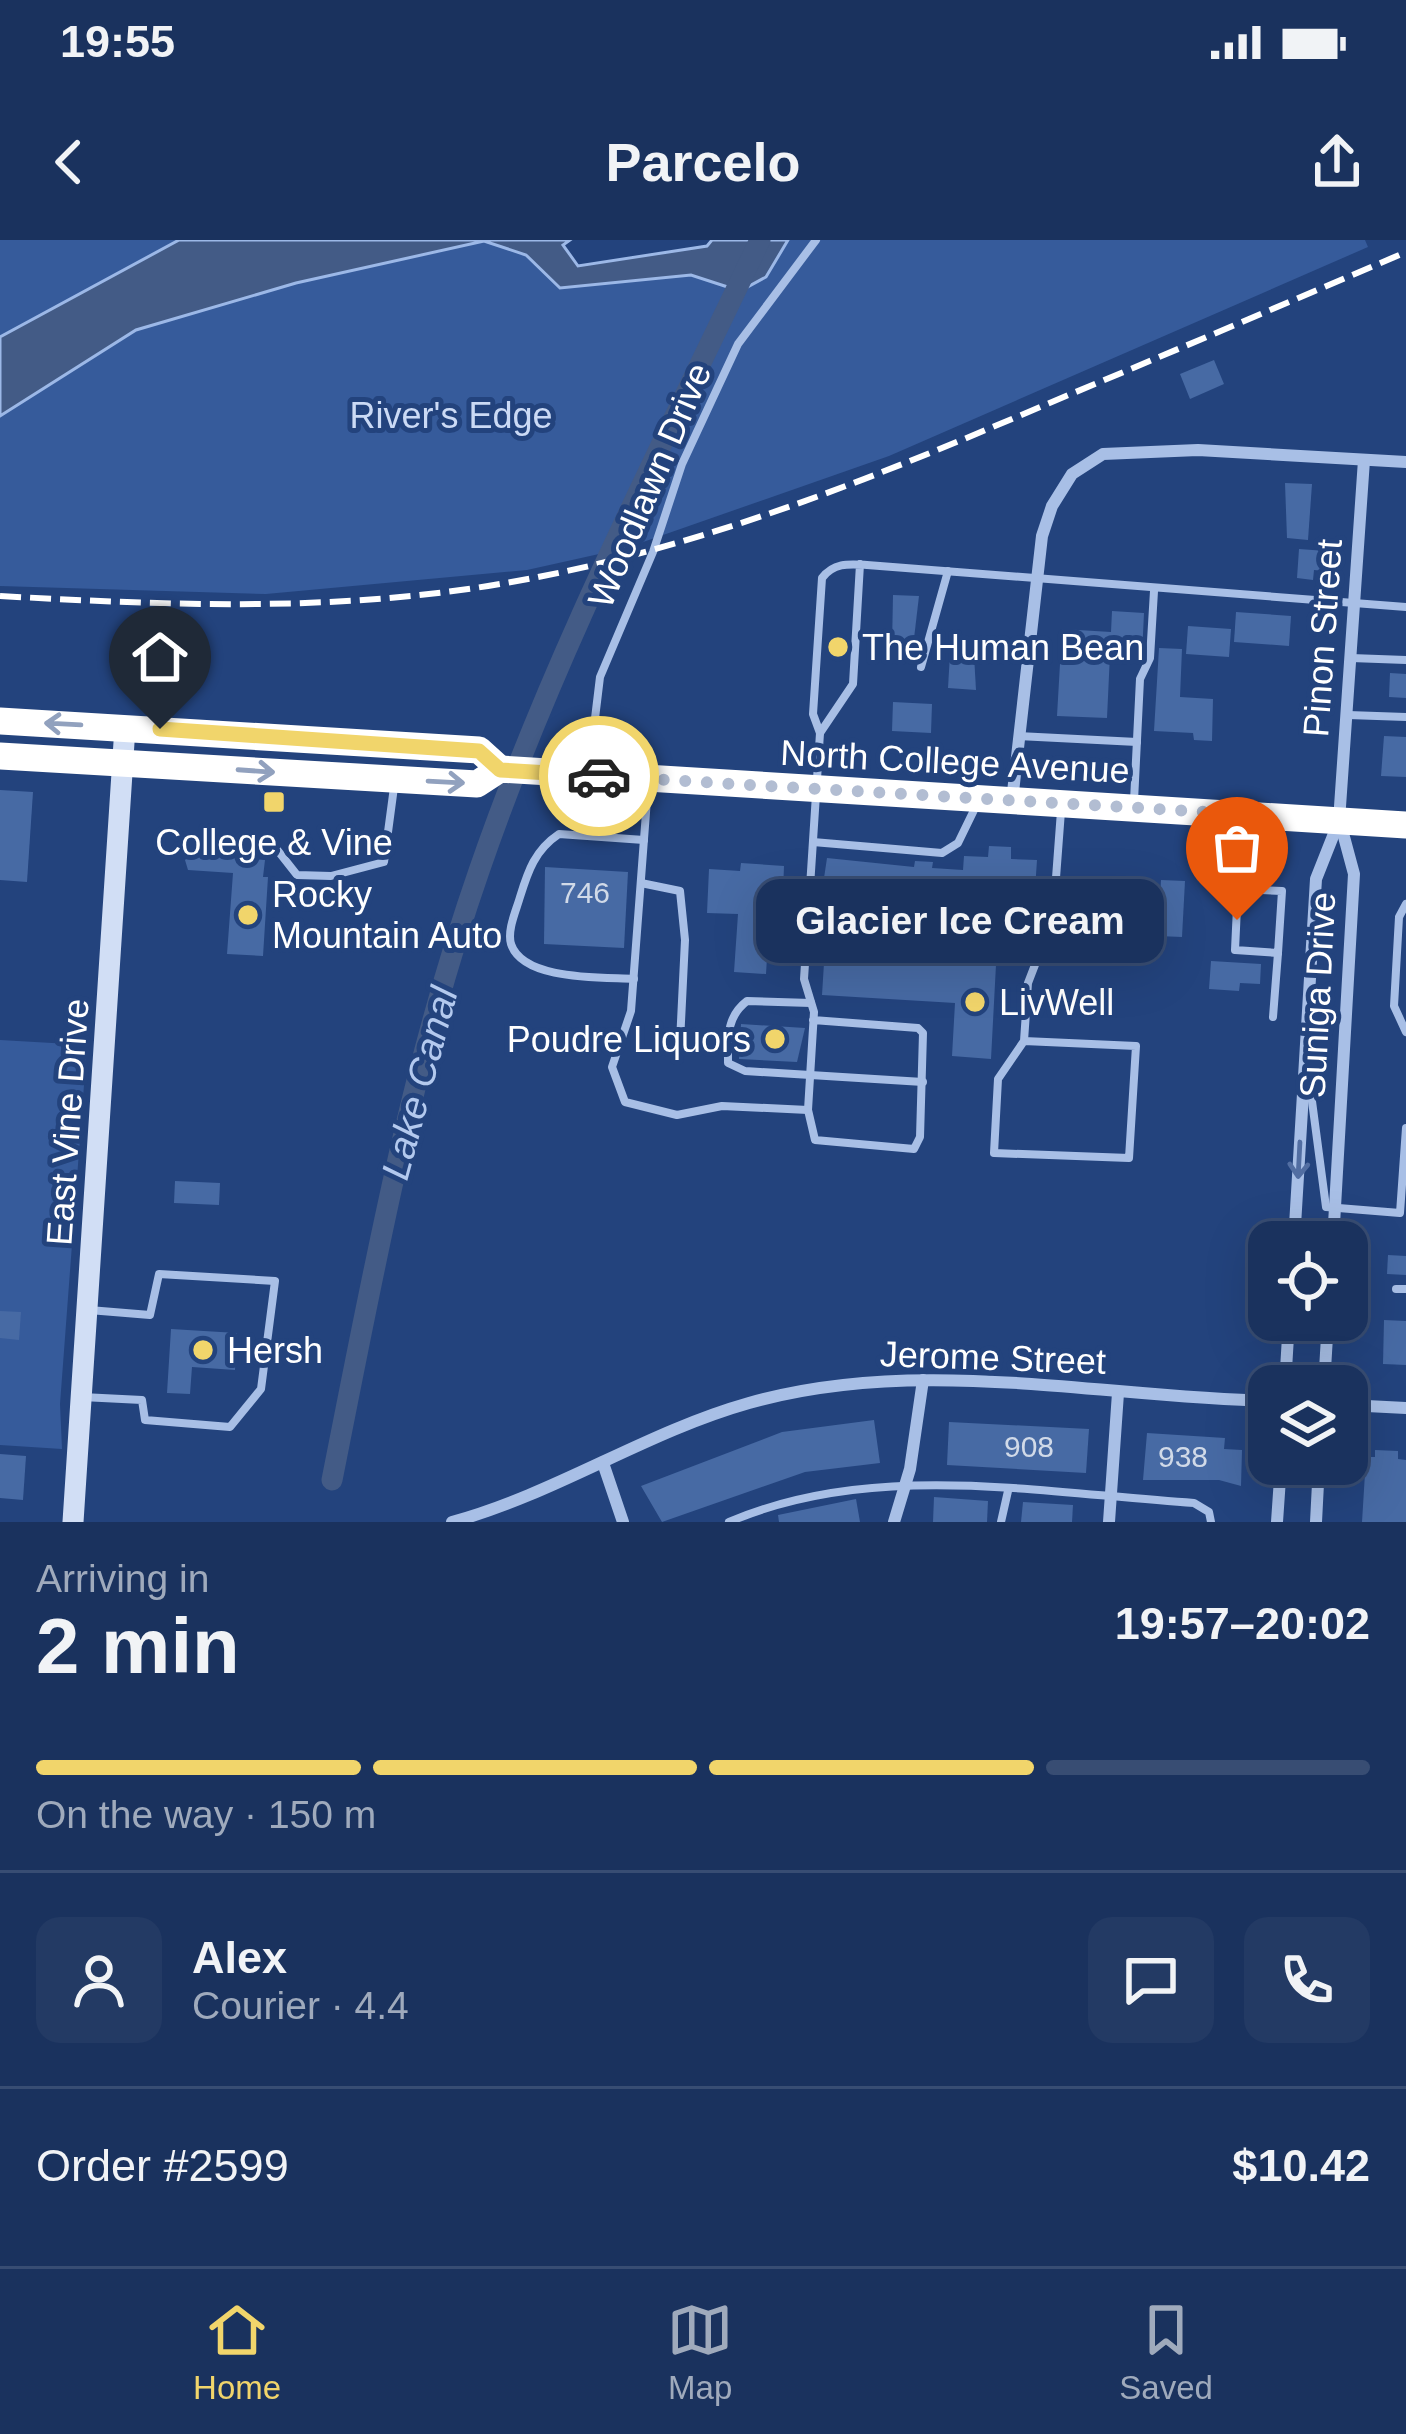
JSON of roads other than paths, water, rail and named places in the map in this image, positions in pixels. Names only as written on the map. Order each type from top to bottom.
[{"type":"highway","name":"North College Avenue","points":[[0,721],[479,751],[500,770]]},
{"type":"highway","name":"North College Avenue","points":[[0,756],[478,784],[500,770],[1406,825]]},
{"type":"main road","name":"East Vine Drive","points":[[74,1522],[125,727]]},
{"type":"street","points":[[1012,801],[1035,579],[1052,506],[1072,474],[1103,454],[1198,450],[1406,462]]},
{"type":"street","name":"Pinon Street","points":[[1339,820],[1364,460]]},
{"type":"street","name":"Suniga Drive","points":[[1295,1221],[1316,879],[1339,820]]},
{"type":"street","name":"Suniga Drive","points":[[1334,1221],[1354,874],[1339,820]]},
{"type":"street","points":[[894,1522],[923,1380]]},
{"type":"street","name":"Jerome Street","points":[[452,1522],[501,1508],[750,1402],[862,1382],[923,1380],[1248,1400]]},
{"type":"street","points":[[1109,1522],[1118,1393]]},
{"type":"street","points":[[1368,1406],[1406,1408]]},
{"type":"street","points":[[603,1463],[623,1522]]},
{"type":"street","points":[[1277,1522],[1280,1485]]},
{"type":"street","points":[[1316,1522],[1318,1485]]},
{"type":"lane","name":"Woodlawn Drive","points":[[588,775],[600,677],[653,552],[682,464],[738,344],[816,240]]},
{"type":"lane","points":[[820,733],[853,684],[860,565]]},
{"type":"lane","points":[[813,1020],[918,1028],[926,1043],[920,1137],[909,1151],[829,1145],[815,1139],[808,1111],[813,1020],[804,979],[820,733],[813,714],[823,578],[833,566],[1406,608]]},
{"type":"lane","points":[[921,667],[948,571]]},
{"type":"lane","points":[[1134,808],[1154,592]]},
{"type":"lane","points":[[1351,658],[1406,660]]},
{"type":"lane","points":[[1346,715],[1406,717]]},
{"type":"lane","points":[[1018,736],[1137,742]]},
{"type":"lane","points":[[648,778],[631,1011],[612,1067],[625,1102],[677,1114],[722,1106],[808,1111]]},
{"type":"lane","points":[[254,841],[271,842],[297,875],[331,876],[383,862],[394,779]]},
{"type":"lane","points":[[813,842],[942,853],[958,843],[979,799]]},
{"type":"lane","points":[[1024,1041],[1136,1046],[1130,1159],[994,1153],[998,1079],[1024,1041],[1028,983],[1053,918],[1062,804]]},
{"type":"lane","points":[[1242,814],[1235,950],[1278,953]]},
{"type":"lane","points":[[634,979],[559,975],[527,962],[514,951],[510,934],[528,870],[549,841],[559,834],[644,840]]},
{"type":"lane","points":[[641,884],[680,891],[685,940],[680,1042]]},
{"type":"lane","points":[[1239,889],[1282,891],[1274,1017]]},
{"type":"lane","points":[[1406,904],[1400,917],[1394,1006],[1406,1033]]},
{"type":"lane","points":[[811,1003],[747,1001],[736,1010],[728,1030],[728,1063],[735,1069],[923,1082]]},
{"type":"lane","points":[[1305,1057],[1322,1143],[1321,1195],[1326,1207],[1400,1213],[1406,1128]]},
{"type":"lane","points":[[82,1397],[142,1400],[145,1420],[230,1427],[261,1389],[275,1281],[159,1274],[149,1315],[87,1310]]},
{"type":"lane","points":[[729,1522],[755,1517],[811,1494],[905,1485],[1194,1503],[1209,1512],[1211,1522]]},
{"type":"lane","points":[[1001,1522],[1007,1491]]},
{"type":"waterway","name":"Lake Canal","points":[[332,1480],[413,1096],[479,871],[575,630],[760,240]]},
{"type":"railway","points":[[0,596],[183,604],[366,600],[488,586],[632,555],[773,512],[911,461],[1406,252]]},
{"type":"place","name":"The Human Bean","points":[[838,647]]},
{"type":"place","name":"College & Vine","points":[[274,802]]},
{"type":"place","name":"Rocky Mountain Auto","points":[[248,915]]},
{"type":"place","name":"Glacier Ice Cream","points":[[1237,920]]},
{"type":"place","name":"LivWell","points":[[975,1002]]},
{"type":"place","name":"Poudre Liquors","points":[[775,1039]]},
{"type":"place","name":"Hersh","points":[[203,1350]]},
{"type":"park label","name":"River's Edge","points":[[451,415]]}]
